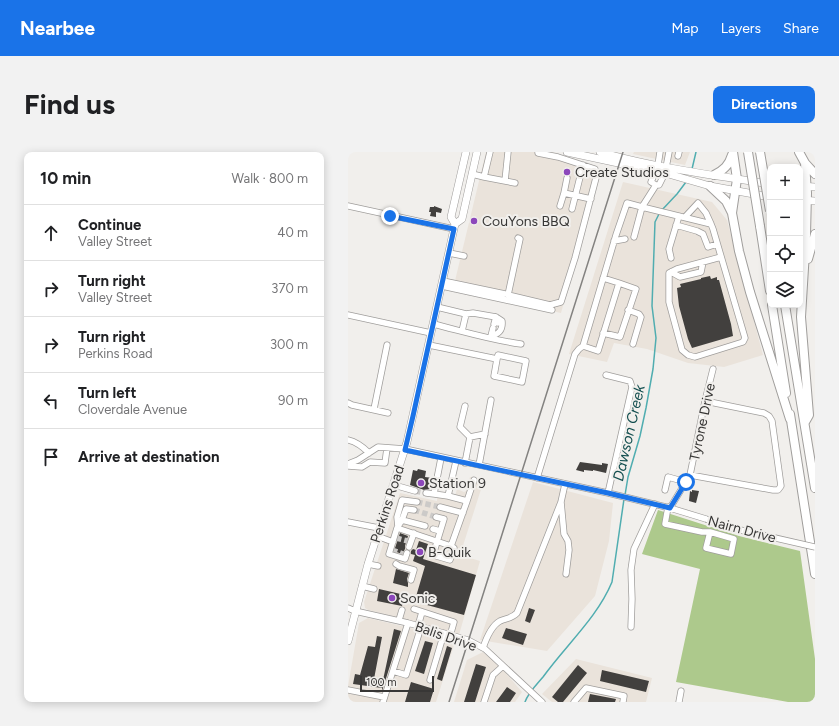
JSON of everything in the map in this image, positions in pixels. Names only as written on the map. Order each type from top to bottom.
[{"type":"highway","points":[[714,175],[723,170],[730,163],[733,152]]},
{"type":"highway","points":[[732,213],[737,179],[733,152]]},
{"type":"highway","points":[[748,152],[767,272]]},
{"type":"highway","points":[[760,152],[768,200]]},
{"type":"highway","points":[[799,152],[805,164],[815,174]]},
{"type":"highway","points":[[805,164],[803,186],[807,200],[801,317],[809,415],[805,422]]},
{"type":"highway","points":[[710,186],[726,201],[732,213],[739,251],[750,292],[790,419]]},
{"type":"highway","points":[[804,265],[808,258],[815,234]]},
{"type":"highway","points":[[772,308],[815,574]]},
{"type":"highway","points":[[786,308],[815,488]]},
{"type":"main road","name":"Perkins Road","points":[[455,227],[451,217],[466,152]]},
{"type":"main road","name":"Perkins Road","points":[[348,642],[350,610],[362,586],[379,528],[405,450],[455,227],[462,219],[477,152]]},
{"type":"main road","points":[[567,152],[666,170],[680,169],[767,184]]},
{"type":"main road","points":[[600,152],[656,168]]},
{"type":"main road","points":[[666,170],[675,176],[710,186],[767,197]]},
{"type":"main road","points":[[803,186],[815,187]]},
{"type":"street","points":[[484,177],[490,152]]},
{"type":"street","points":[[504,181],[508,152]]},
{"type":"street","points":[[518,238],[520,239],[508,295],[550,305],[561,302],[575,258],[597,174],[595,169],[559,155],[538,152]]},
{"type":"street","points":[[656,185],[651,182],[660,152]]},
{"type":"street","points":[[634,237],[656,185],[659,185],[666,170],[669,152]]},
{"type":"street","points":[[572,209],[583,165]]},
{"type":"street","points":[[472,174],[515,184]]},
{"type":"street","points":[[560,206],[567,178]]},
{"type":"street","points":[[564,193],[590,199]]},
{"type":"street","points":[[537,478],[575,354],[583,346],[614,241],[627,203],[711,224]]},
{"type":"street","points":[[685,217],[698,203],[706,213],[711,224],[721,257],[745,338],[743,342],[695,357],[688,355],[682,350],[669,302],[669,273],[677,269],[721,257]]},
{"type":"street","points":[[348,206],[455,227]]},
{"type":"street","points":[[671,258],[669,249],[679,216]]},
{"type":"street","points":[[676,225],[703,234],[708,247],[717,244]]},
{"type":"street","points":[[614,241],[625,239]]},
{"type":"street","points":[[449,253],[464,256]]},
{"type":"street","points":[[671,272],[680,277],[701,272],[703,262]]},
{"type":"street","points":[[603,278],[636,289],[620,337],[603,333]]},
{"type":"street","points":[[442,283],[505,294]]},
{"type":"street","points":[[442,283],[552,310]]},
{"type":"street","points":[[583,346],[598,351],[619,283]]},
{"type":"street","points":[[437,307],[466,314],[473,313],[490,315],[496,324]]},
{"type":"street","points":[[628,310],[639,314],[641,317],[633,344]]},
{"type":"street","points":[[462,331],[466,314]]},
{"type":"street","points":[[348,315],[431,333]]},
{"type":"street","points":[[502,321],[501,331],[497,335],[489,337],[496,324],[502,321]]},
{"type":"street","points":[[433,324],[521,344]]},
{"type":"street","points":[[374,409],[387,345]]},
{"type":"street","points":[[429,345],[497,359]]},
{"type":"street","points":[[498,354],[526,361],[522,382],[494,376],[497,359],[498,354]]},
{"type":"street","name":"Tyrone Drive","points":[[669,507],[690,475],[713,369]]},
{"type":"street","points":[[606,375],[630,381],[632,388],[608,493]]},
{"type":"street","points":[[479,465],[491,400]]},
{"type":"street","points":[[690,475],[773,490],[778,490],[781,486],[772,421],[769,416],[764,413],[705,401]]},
{"type":"street","points":[[348,403],[388,413]]},
{"type":"street","points":[[465,406],[460,428],[470,436],[484,434]]},
{"type":"street","points":[[465,463],[470,436]]},
{"type":"street","points":[[348,440],[363,446],[369,453]]},
{"type":"street","points":[[378,447],[387,448],[385,463],[370,462],[362,467],[348,465],[378,447]]},
{"type":"street","name":"Nairn Drive","points":[[387,448],[405,450],[479,465],[635,499],[669,507],[727,527],[815,547]]},
{"type":"street","points":[[434,494],[441,458]]},
{"type":"street","points":[[448,496],[456,461]]},
{"type":"street","points":[[665,490],[668,477],[686,482]]},
{"type":"street","points":[[451,546],[474,480]]},
{"type":"street","points":[[483,648],[487,638],[498,622],[513,617],[517,613],[560,502],[565,484]]},
{"type":"street","points":[[394,485],[415,491]]},
{"type":"street","points":[[426,493],[448,496],[467,501]]},
{"type":"street","points":[[398,528],[397,517],[402,500],[417,502]]},
{"type":"street","points":[[560,502],[564,534],[568,541],[569,550],[566,574]]},
{"type":"street","points":[[631,627],[634,549],[655,504]]},
{"type":"street","points":[[440,507],[463,513]]},
{"type":"street","points":[[669,507],[665,524],[702,532],[710,532],[734,539],[731,554],[706,548],[710,532]]},
{"type":"street","points":[[414,510],[406,509],[389,554],[405,559],[407,549],[414,533]]},
{"type":"street","points":[[398,528],[414,533],[437,541],[451,546],[454,548],[450,560],[433,555],[437,541],[440,531],[444,519],[436,517]]},
{"type":"street","points":[[402,520],[425,526]]},
{"type":"street","points":[[348,522],[379,528]]},
{"type":"street","points":[[433,529],[440,531]]},
{"type":"street","points":[[377,536],[394,539]]},
{"type":"street","points":[[368,564],[378,566]]},
{"type":"street","points":[[396,564],[414,570],[412,580]]},
{"type":"street","points":[[362,586],[374,589]]},
{"type":"street","points":[[414,609],[454,622],[447,634],[430,680]]},
{"type":"street","name":"Balis Drive","points":[[350,610],[399,620],[468,640],[483,648],[542,702]]},
{"type":"street","points":[[399,620],[402,610]]},
{"type":"street","points":[[393,671],[406,675],[420,626],[422,612]]},
{"type":"street","points":[[348,690],[384,700],[408,623]]},
{"type":"street","points":[[484,702],[493,675],[503,666]]},
{"type":"street","points":[[574,702],[586,688],[624,696],[623,702]]},
{"type":"street","points":[[679,702],[681,691]]},
{"type":"shaded area","points":[[486,152],[552,152],[600,172],[561,313],[453,289]]},
{"type":"shaded area","points":[[634,152],[690,152],[685,165],[633,154]]},
{"type":"shaded area","points":[[623,182],[712,202],[727,220],[763,355],[724,367],[688,363],[647,349],[614,343],[607,362],[569,354]]},
{"type":"shaded area","points":[[470,477],[484,480],[460,555],[480,561],[459,635],[365,608],[364,602],[400,493],[437,501],[437,497],[454,500],[457,489],[464,492],[466,491]]},
{"type":"shaded area","points":[[533,482],[613,503],[609,541],[595,596],[547,651],[480,640]]},
{"type":"shaded area","points":[[368,618],[456,639],[436,702],[348,702],[348,686],[359,623]]},
{"type":"shaded area","points":[[483,652],[499,665],[522,692],[515,702],[454,702],[467,660]]},
{"type":"shaded area","points":[[576,659],[652,678],[646,702],[552,702],[542,694]]},
{"type":"green space","points":[[658,510],[739,536],[800,551],[815,659],[815,702],[788,702],[676,682],[700,569],[642,554]]},
{"type":"building","points":[[434,206],[442,209],[441,213],[436,212],[436,217],[430,216],[431,212],[429,212],[430,207]]},
{"type":"building","points":[[710,276],[711,279],[717,277],[717,280],[719,280],[733,336],[692,348],[679,306],[677,288],[681,287],[680,284]]},
{"type":"building","points":[[580,462],[602,465],[602,463],[608,464],[606,473],[593,470],[584,470],[584,472],[576,470]]},
{"type":"building","name":"Station 9","points":[[418,469],[426,471],[425,477],[433,478],[430,489],[424,490],[410,485],[413,470],[417,471]]},
{"type":"building","points":[[692,490],[699,491],[696,503],[689,501],[690,491],[692,492]]},
{"type":"building","points":[[400,533],[408,536],[405,549],[402,554],[394,551]]},
{"type":"building","points":[[419,541],[428,544],[423,559],[476,575],[464,615],[427,605],[428,604],[415,600],[425,566],[413,561],[415,555],[411,554],[413,549],[416,550]]},
{"type":"building","points":[[396,569],[409,573],[407,579],[408,587],[393,583]]},
{"type":"building","name":"Sonic","points":[[379,589],[405,595],[402,606],[377,601]]},
{"type":"building","points":[[529,608],[535,610],[530,623],[525,621]]},
{"type":"building","points":[[506,628],[527,634],[523,645],[502,638]]},
{"type":"building","points":[[394,629],[401,631],[382,691],[382,688],[353,684],[355,674],[360,675],[368,646],[375,647],[377,636],[382,637],[374,679],[383,680]]},
{"type":"building","points":[[425,641],[433,643],[424,674],[415,671]]},
{"type":"building","points":[[447,646],[452,648],[442,681],[437,679]]},
{"type":"building","points":[[476,664],[486,667],[475,702],[464,702]]},
{"type":"building","points":[[578,665],[587,673],[563,702],[558,702],[552,697]]},
{"type":"building","points":[[602,670],[649,681],[646,692],[600,681]]},
{"type":"building","points":[[411,682],[434,689],[430,702],[405,702]]},
{"type":"building","points":[[507,687],[516,693],[510,702],[496,702]]},
{"type":"building","points":[[590,694],[616,699],[615,702],[588,702]]},
{"type":"waterway","name":"Dawson Creek","points":[[692,169],[696,152]]},
{"type":"waterway","name":"Dawson Creek","points":[[661,211],[686,182]]},
{"type":"waterway","name":"Dawson Creek","points":[[625,495],[628,477],[640,436],[653,369],[656,338],[652,306],[655,222],[659,214]]},
{"type":"waterway","name":"Dawson Creek","points":[[525,702],[528,695],[590,619],[606,595],[612,582],[624,499]]},
{"type":"tunnel","points":[[415,491],[426,493]]},
{"type":"tunnel","points":[[417,502],[440,507]]},
{"type":"tunnel","points":[[414,510],[436,517]]},
{"type":"tunnel","points":[[396,538],[408,541]]},
{"type":"tunnel","points":[[392,550],[403,554]]},
{"type":"railway","points":[[449,702],[623,152]]},
{"type":"place","name":"Create Studios","points":[[567,172]]},
{"type":"place","name":"CouYons BBQ","points":[[474,221]]},
{"type":"place","name":"Station 9","points":[[421,483]]},
{"type":"place","name":"B-Quik","points":[[420,552]]},
{"type":"place","name":"Sonic","points":[[392,598]]},
{"type":"route","points":[[390,216],[454,229],[405,450],[608,493],[670,508],[686,482]]}]
